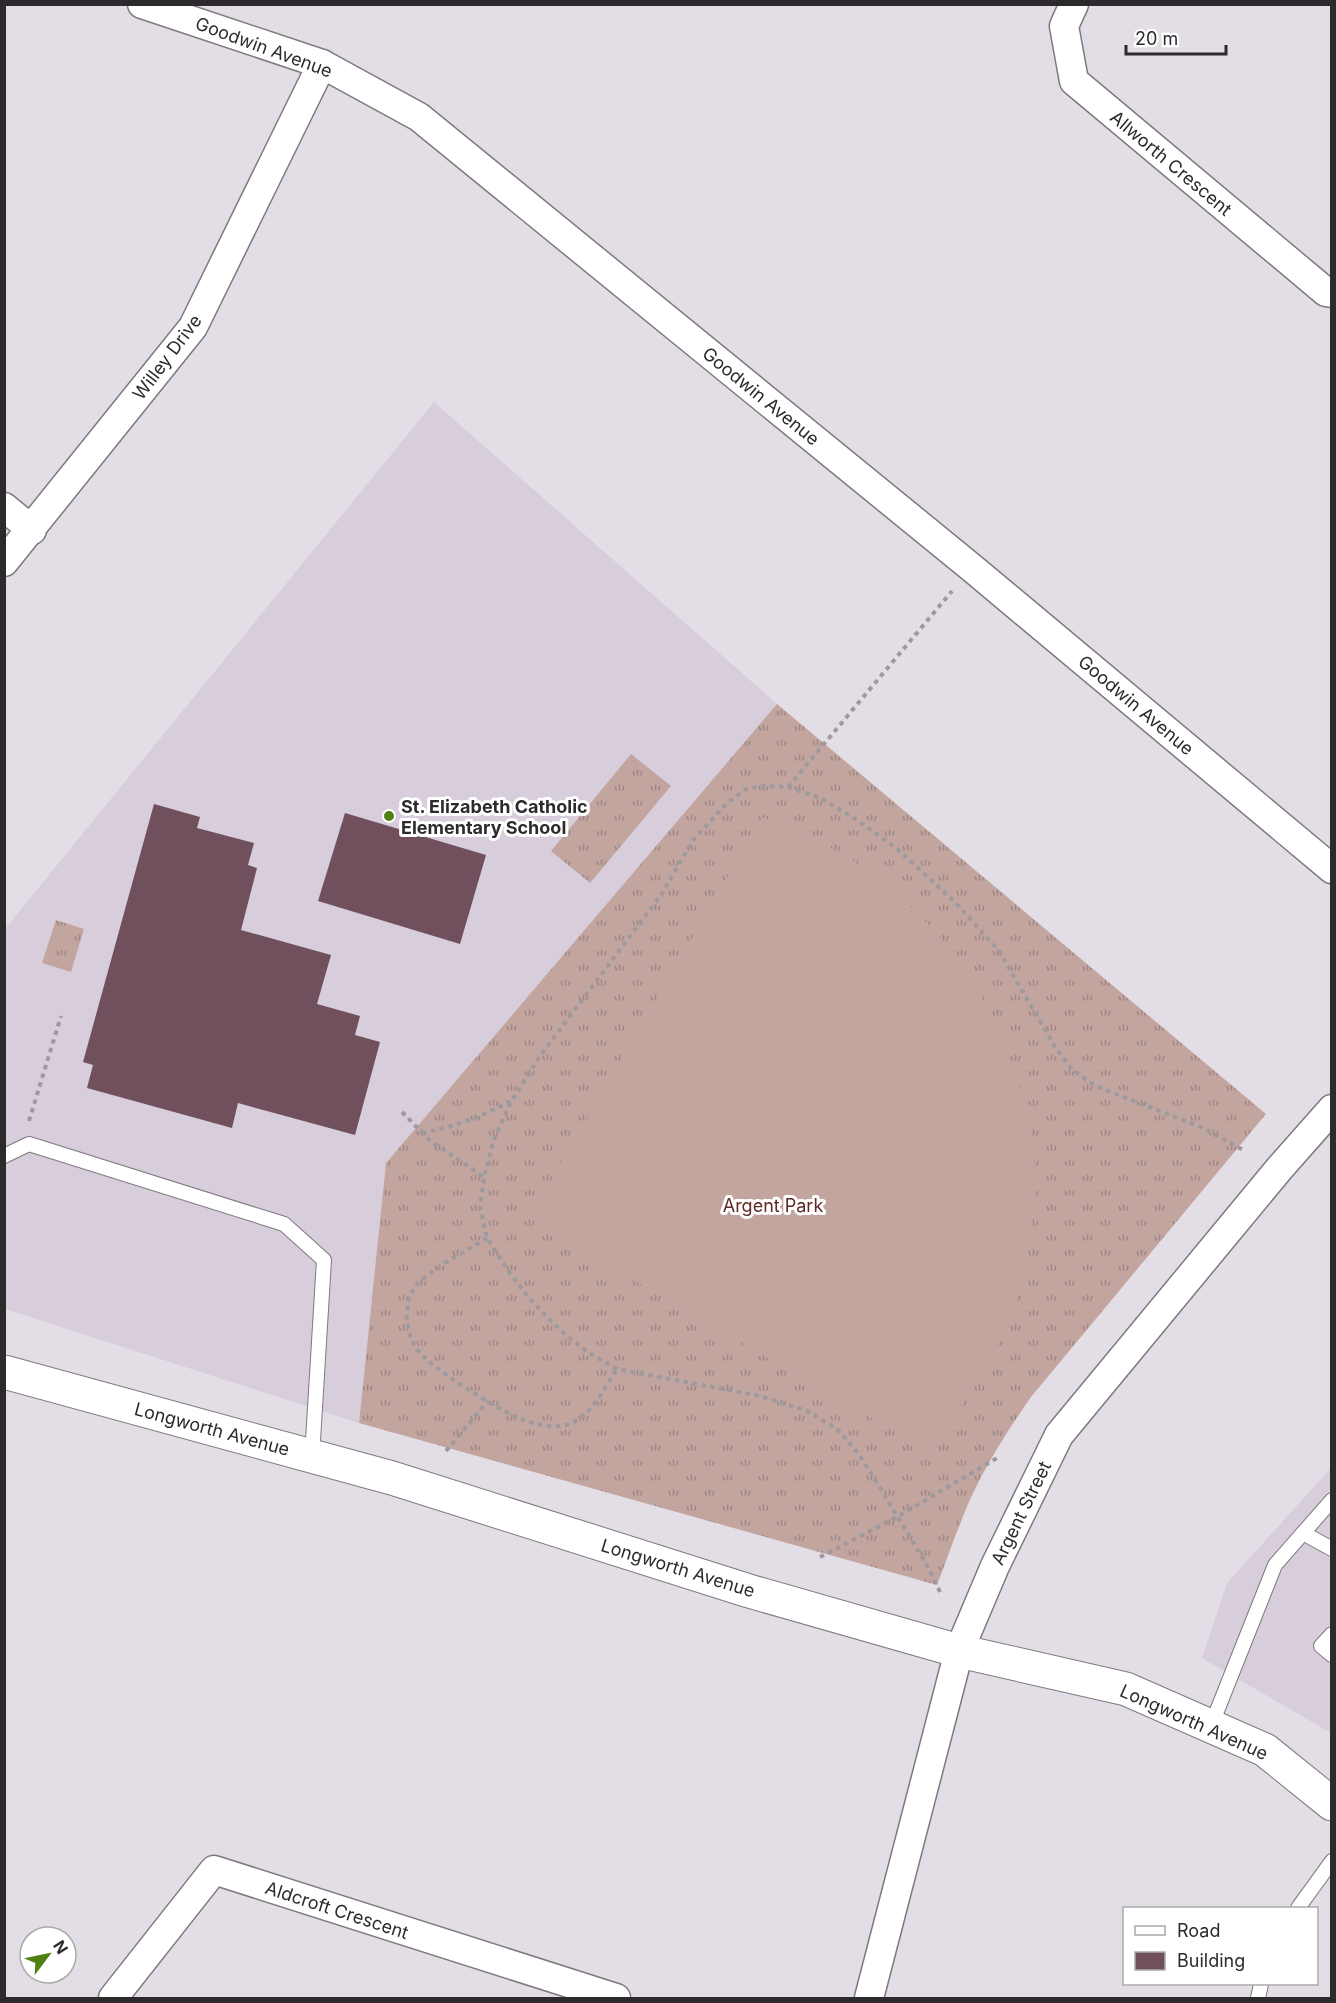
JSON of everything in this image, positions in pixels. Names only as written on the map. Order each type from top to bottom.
[{"type":"street","name":"Goodwin Avenue","points":[[142,4],[322,64],[419,117],[972,568],[1332,869]]},
{"type":"street","name":"Allworth Crescent","points":[[1074,4],[1064,26],[1074,81],[1326,292],[1332,293]]},
{"type":"street","name":"Willey Drive","points":[[4,562],[193,327],[322,64]]},
{"type":"street","points":[[4,507],[32,530]]},
{"type":"street","name":"Argent Street","points":[[869,1998],[959,1651],[995,1566],[1059,1436],[1279,1169],[1332,1109]]},
{"type":"street","name":"Longworth Avenue","points":[[4,1372],[392,1478],[749,1591],[959,1651],[1126,1689],[1265,1750],[1332,1804]]},
{"type":"street","name":"Aldcroft Crescent","points":[[113,1998],[214,1870],[616,1998]]},
{"type":"lane","points":[[4,1156],[29,1144],[284,1224],[324,1260],[312,1457]]},
{"type":"lane","points":[[1211,1726],[1275,1565],[1332,1500]]},
{"type":"lane","points":[[1303,1533],[1332,1549]]},
{"type":"lane","points":[[1332,1634],[1321,1646],[1332,1655]]},
{"type":"lane","points":[[1299,1907],[1332,1861]]},
{"type":"path","points":[[788,787],[957,586]]},
{"type":"path","points":[[940,1592],[928,1567],[858,1453],[837,1429],[807,1411],[760,1396],[616,1369],[561,1331],[529,1298],[509,1272],[487,1238],[480,1206],[484,1177],[494,1139],[512,1100],[540,1056],[661,895],[693,840],[708,822],[727,803],[746,789],[764,786],[788,787],[820,798],[851,816],[896,848],[955,902],[999,951],[1055,1047],[1071,1068],[1089,1082],[1103,1089],[1201,1127],[1245,1151]]},
{"type":"path","points":[[29,1144],[29,1121],[61,1016]]},
{"type":"path","points":[[421,1133],[442,1129],[489,1113],[512,1100]]},
{"type":"path","points":[[402,1112],[421,1133],[484,1177]]},
{"type":"path","points":[[487,1238],[429,1275],[416,1287],[409,1302],[406,1318],[416,1349],[428,1362],[519,1418],[540,1425],[564,1426],[587,1414],[616,1369]]},
{"type":"path","points":[[446,1451],[488,1401]]},
{"type":"path","points":[[820,1557],[897,1517],[997,1458]]},
{"type":"shaded area","name":"St. Elizabeth Catholic Elementary School","points":[[434,402],[777,704],[386,1163],[359,1423],[5,1309],[5,929]]},
{"type":"shaded area","points":[[1331,1468],[1331,1733],[1202,1658],[1227,1583]]},
{"type":"green space","name":"Argent Park","points":[[777,704],[1266,1114],[1031,1397],[999,1446],[975,1490],[937,1585],[359,1423],[386,1163]]},
{"type":"green space","points":[[631,754],[671,786],[590,883],[551,851]]},
{"type":"green space","points":[[762,817],[824,844],[858,864],[900,896],[932,928],[952,953],[987,1007],[1013,1066],[1023,1097],[1030,1128],[1035,1174],[1032,1225],[1023,1276],[1001,1338],[973,1388],[930,1452],[549,1231],[542,1207],[555,1184],[551,1181]]},
{"type":"green space","points":[[56,920],[84,929],[71,972],[42,963]]},
{"type":"building","points":[[154,804],[200,817],[197,828],[254,843],[248,865],[257,868],[241,930],[331,955],[317,1004],[360,1016],[355,1035],[380,1042],[355,1135],[238,1103],[232,1128],[87,1088],[93,1065],[83,1062]]},
{"type":"building","points":[[345,813],[486,855],[460,944],[318,901]]},
{"type":"place","name":"St. Elizabeth Catholic Elementary School","points":[[389,816]]}]
